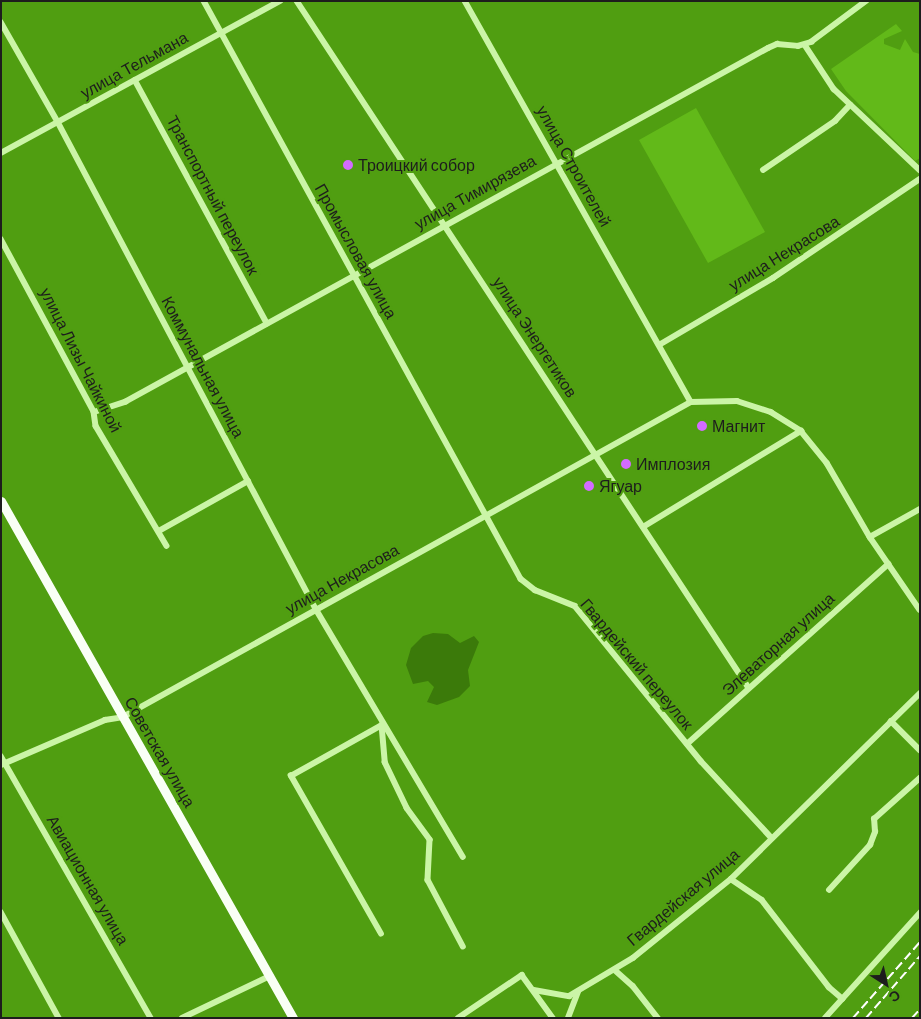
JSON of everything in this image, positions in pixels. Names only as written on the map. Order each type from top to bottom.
[{"type":"main road","name":"Советская улица","points":[[1,500],[293,1018]]},
{"type":"street","name":"Промысловая улица","points":[[204,1],[484,515]]},
{"type":"street","name":"улица Тельмана","points":[[1,153],[280,1]]},
{"type":"street","name":"улица Энергетиков","points":[[297,1],[749,688]]},
{"type":"street","name":"улица Строителей","points":[[465,1],[690,402]]},
{"type":"street","points":[[852,1],[857,8]]},
{"type":"street","points":[[866,1],[805,45],[834,88],[850,106],[875,125],[920,170]]},
{"type":"street","name":"Коммунальная улица","points":[[1,22],[58,122],[316,610],[382,725],[463,857]]},
{"type":"street","name":"улица Тимирязева","points":[[94,412],[125,402],[444,224],[777,44],[805,45]]},
{"type":"street","name":"Транспортный переулок","points":[[135,80],[267,324]]},
{"type":"street","points":[[763,170],[835,121],[850,106]]},
{"type":"street","name":"улица Некрасова","points":[[659,345],[773,278],[920,179]]},
{"type":"street","name":"улица Лизы Чайкиной","points":[[1,238],[94,412],[96,426],[167,546]]},
{"type":"street","points":[[690,402],[737,401],[771,412],[801,431],[827,463],[870,537],[920,610]]},
{"type":"street","name":"улица Некрасова","points":[[3,764],[105,720],[123,717],[484,515],[596,457],[690,402]]},
{"type":"street","points":[[643,527],[801,431]]},
{"type":"street","points":[[159,531],[248,481]]},
{"type":"street","points":[[870,537],[920,509]]},
{"type":"street","name":"Гвардейский переулок","points":[[484,515],[521,579],[535,590],[575,606],[686,744],[771,836]]},
{"type":"street","name":"Элеваторная улица","points":[[686,744],[888,564]]},
{"type":"street","name":"Гвардейская улица","points":[[458,1018],[522,975],[534,990],[559,995],[578,992],[615,970],[731,879],[771,836],[920,694]]},
{"type":"street","points":[[891,721],[920,750]]},
{"type":"street","points":[[381,934],[291,776],[382,725]]},
{"type":"street","name":"Коммунальная улица","points":[[382,725],[385,762],[407,808],[430,840],[428,880],[463,946]]},
{"type":"street","name":"Авиационная улица","points":[[1,756],[3,764],[151,1018]]},
{"type":"street","points":[[829,890],[870,845],[874,832],[874,819],[920,778]]},
{"type":"street","points":[[731,879],[762,900],[829,987],[843,999]]},
{"type":"street","points":[[1,912],[59,1018]]},
{"type":"street","points":[[825,1018],[920,913]]},
{"type":"street","points":[[615,970],[633,986],[658,1018]]},
{"type":"street","points":[[182,1018],[270,976]]},
{"type":"street","points":[[534,990],[553,1018]]},
{"type":"street","points":[[568,1018],[578,992]]},
{"type":"shaded area","points":[[896,24],[902,31],[884,39],[884,44],[900,50],[905,39],[913,52],[920,54],[920,158],[915,161],[846,91],[831,69]]},
{"type":"shaded area","points":[[696,108],[765,232],[708,263],[639,140]]},
{"type":"shaded area","points":[[433,633],[448,634],[460,643],[474,636],[479,642],[468,670],[470,686],[459,697],[437,705],[427,702],[434,687],[428,681],[413,684],[406,665],[411,648],[423,636]]},
{"type":"railway","points":[[853,1018],[920,942]]},
{"type":"railway","points":[[866,1018],[920,956]]},
{"type":"railway","points":[[912,1018],[920,1009]]},
{"type":"place","name":"Троицкий собор","points":[[348,165]]},
{"type":"place","name":"Магнит","points":[[702,426]]},
{"type":"place","name":"Имплозия","points":[[626,464]]},
{"type":"place","name":"Ягуар","points":[[589,486]]}]
